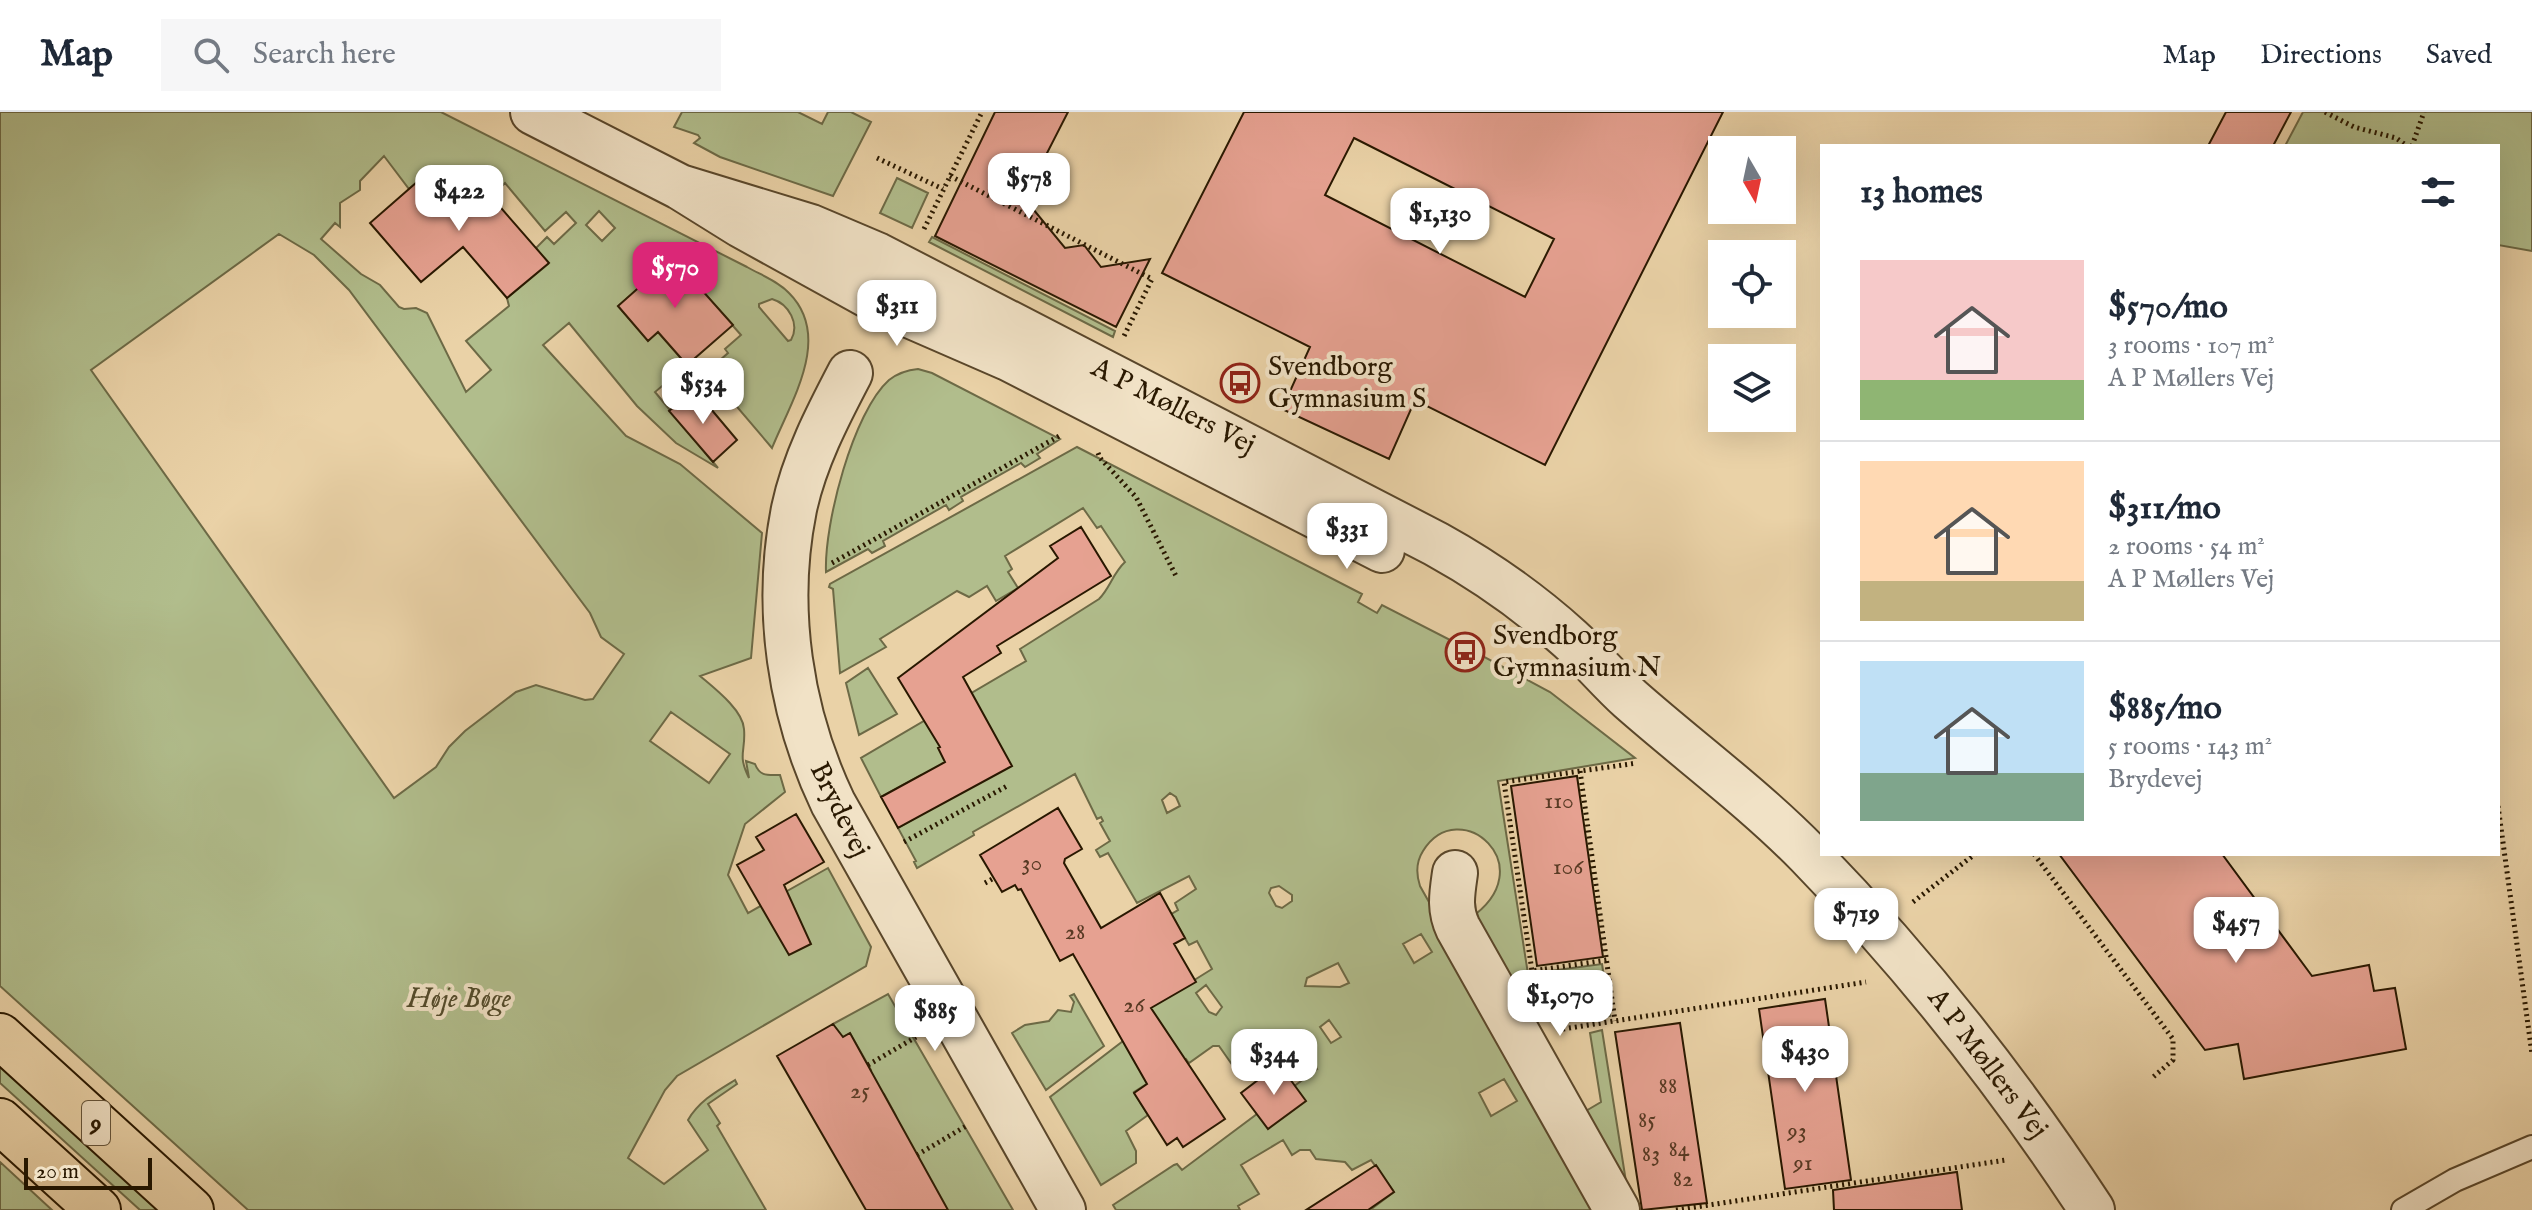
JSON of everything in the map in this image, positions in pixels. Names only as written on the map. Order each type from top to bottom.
[{"type":"main road","name":"9","points":[[0,1036],[191,1210]]},
{"type":"main road","name":"9","points":[[0,1121],[98,1210]]},
{"type":"street","name":"A P Møllers Vej","points":[[533,112],[680,187],[811,227],[877,255],[1479,569],[1527,603],[1572,641],[1627,697],[1697,754],[1807,853],[1918,973],[2054,1153],[2092,1210]]},
{"type":"street","name":"Brydevej","points":[[850,373],[820,433],[798,495],[788,550],[785,588],[787,630],[804,728],[820,776],[865,863],[1063,1210]]},
{"type":"street","points":[[1455,873],[1451,902],[1454,920],[1617,1210]]},
{"type":"lane","points":[[2403,1210],[2455,1180],[2532,1147]]},
{"type":"path","points":[[919,238],[982,112]]},
{"type":"path","points":[[2325,112],[2354,127],[2396,138],[2406,144]]},
{"type":"path","points":[[2411,144],[2424,112]]},
{"type":"path","points":[[877,158],[943,189]]},
{"type":"path","points":[[950,176],[1152,279],[1118,347]]},
{"type":"path","points":[[785,588],[1056,437],[1061,435],[1072,440]]},
{"type":"path","points":[[1085,446],[1098,453],[1136,497],[1176,576]]},
{"type":"path","points":[[1607,960],[1532,971],[1504,782],[1631,764]]},
{"type":"path","points":[[1580,771],[1615,1021]]},
{"type":"path","points":[[910,838],[1009,785]]},
{"type":"path","points":[[2500,821],[2532,1054]]},
{"type":"path","points":[[1877,930],[1972,856]]},
{"type":"path","points":[[2036,856],[2173,1039],[2173,1060],[2152,1078]]},
{"type":"path","points":[[985,883],[994,878]]},
{"type":"path","points":[[1545,969],[1550,999]]},
{"type":"path","points":[[1526,1047],[1556,1030],[1918,973]]},
{"type":"path","points":[[868,1065],[952,1015]]},
{"type":"path","points":[[917,1155],[1003,1104]]},
{"type":"path","points":[[1676,1210],[2054,1153]]},
{"type":"green space","name":"Høje Bøge","points":[[0,112],[441,112],[764,276],[789,293],[802,310],[808,329],[808,349],[797,390],[772,448],[727,395],[718,404],[702,385],[714,373],[711,368],[728,353],[725,349],[741,335],[667,251],[644,271],[650,279],[618,306],[648,340],[658,332],[687,365],[655,392],[718,468],[676,443],[637,406],[569,323],[543,345],[626,436],[680,464],[762,533],[751,658],[700,676],[739,714],[744,729],[743,758],[749,778],[746,761],[755,764],[762,773],[780,775],[785,792],[745,824],[728,875],[748,913],[828,868],[871,947],[866,966],[677,1076],[665,1090],[628,1158],[664,1184],[708,1150],[688,1120],[703,1102],[735,1080],[737,1084],[708,1104],[720,1123],[717,1126],[766,1210],[248,1210],[0,986]],"holes":[[[384,156],[409,189],[428,176],[448,168],[481,169],[492,173],[487,176],[498,190],[505,183],[545,231],[566,212],[576,223],[554,244],[547,237],[536,248],[548,264],[507,298],[509,306],[466,341],[491,370],[466,392],[427,313],[416,308],[399,307],[380,285],[361,274],[321,239],[335,223],[340,227],[340,203],[360,190],[360,181]],[[599,211],[615,228],[602,241],[586,225]],[[279,234],[314,255],[349,290],[590,613],[601,637],[624,654],[593,699],[585,700],[536,685],[516,692],[465,731],[449,747],[436,767],[394,798],[91,370]],[[772,299],[788,310],[794,328],[791,340],[788,341],[759,304]],[[671,712],[730,754],[709,783],[650,741]]]},
{"type":"green space","points":[[682,112],[798,112],[822,124],[828,112],[851,112],[871,122],[833,196],[720,157],[694,143],[700,138],[698,135],[674,127]]},
{"type":"green space","points":[[2303,112],[2532,112],[2532,251],[2500,245],[2500,144],[2286,144]]},
{"type":"green space","points":[[897,178],[928,193],[912,228],[880,213]]},
{"type":"green space","points":[[932,237],[1115,331],[1113,337],[929,242]]},
{"type":"green space","points":[[918,369],[932,373],[1060,439],[1037,454],[1040,458],[1025,467],[1021,463],[961,497],[963,501],[949,510],[946,505],[883,541],[885,546],[872,553],[868,549],[826,572],[830,526],[843,470],[864,417],[889,380],[903,372]]},
{"type":"green space","points":[[1077,447],[1362,594],[1358,602],[1377,613],[1382,605],[1456,643],[1452,651],[1472,661],[1477,653],[1550,692],[1635,758],[1498,781],[1528,974],[1542,973],[1544,980],[1507,986],[1469,919],[1491,899],[1499,878],[1498,859],[1488,843],[1474,833],[1456,829],[1438,835],[1423,851],[1417,868],[1420,886],[1602,1210],[1370,1210],[1394,1192],[1371,1160],[1352,1170],[1345,1162],[1316,1159],[1310,1150],[1300,1150],[1292,1155],[1283,1140],[1241,1165],[1259,1194],[1238,1206],[1240,1210],[1116,1210],[1113,1205],[1174,1165],[1177,1164],[1182,1170],[1317,1069],[1300,1046],[1284,1037],[1264,1043],[1272,1055],[1240,1076],[1219,1046],[1213,1046],[1189,1063],[1186,1059],[1134,1092],[1148,1115],[1126,1131],[1136,1151],[1136,1163],[1101,1185],[1050,1097],[1123,1041],[1148,1009],[1212,969],[1197,941],[1189,945],[1174,919],[1149,927],[1178,910],[1175,903],[1196,889],[1189,876],[1137,903],[1108,853],[1100,857],[1096,850],[1110,841],[1100,823],[1103,821],[1101,817],[1097,819],[1075,774],[917,868],[898,828],[938,805],[921,775],[881,797],[861,758],[1026,661],[1020,649],[1099,599],[1125,562],[1101,526],[1097,528],[1083,508],[1005,556],[1012,569],[1008,572],[1018,588],[996,601],[987,586],[969,597],[957,591],[880,639],[886,647],[840,673],[833,589],[829,587]],"holes":[[[1170,793],[1180,806],[1167,813],[1162,800]],[[1279,886],[1292,895],[1292,901],[1282,908],[1276,906],[1269,893],[1271,888]],[[1421,934],[1432,952],[1414,963],[1403,944]],[[1338,963],[1349,983],[1340,987],[1305,986],[1307,978]],[[1206,985],[1222,1007],[1216,1015],[1209,1012],[1196,993]],[[1329,1020],[1341,1037],[1331,1043],[1320,1027]],[[1504,1079],[1517,1101],[1491,1116],[1479,1093]]]},
{"type":"green space","points":[[868,668],[897,714],[859,735],[846,683]]},
{"type":"green space","points":[[1602,964],[1610,1016],[1588,1019],[1582,975],[1551,979],[1549,971]]},
{"type":"green space","points":[[888,994],[1013,1210],[936,1210],[884,1094],[862,1077],[871,1070],[850,1033],[841,1038],[833,1024]]},
{"type":"green space","points":[[1074,994],[1104,1046],[1046,1090],[1012,1033],[1025,1025],[1049,1021],[1058,1010],[1071,1012],[1074,1002],[1070,996]]},
{"type":"green space","points":[[1602,1030],[1630,1207],[1579,1115],[1601,1102],[1590,1033]]},
{"type":"green space","points":[[0,1057],[169,1210],[140,1210],[0,1083]]},
{"type":"green space","points":[[0,1162],[52,1210],[0,1210]]},
{"type":"building","points":[[995,112],[1068,112],[1024,198],[1065,248],[1084,245],[1101,267],[1150,259],[1116,327],[935,236]]},
{"type":"building","points":[[1244,112],[1723,112],[1711,136],[1708,136],[1708,142],[1545,465],[1415,400],[1389,459],[1282,409],[1310,347],[1162,273]],"holes":[[[1354,138],[1554,239],[1525,297],[1325,195]]]},
{"type":"building","points":[[2226,112],[2291,112],[2274,144],[2209,144]]},
{"type":"building","points":[[452,172],[464,187],[475,178],[549,263],[507,298],[463,247],[421,282],[370,223],[417,182],[427,194]]},
{"type":"building","points":[[667,251],[733,325],[687,365],[658,332],[648,341],[618,306],[645,282],[638,276]]},
{"type":"building","points":[[695,390],[737,440],[713,462],[669,411]]},
{"type":"building","points":[[1081,527],[1111,576],[997,646],[1001,653],[963,677],[1012,766],[898,828],[881,797],[945,762],[940,747],[898,678],[1058,558],[1050,546]]},
{"type":"building","points":[[1577,776],[1603,957],[1537,966],[1511,786]]},
{"type":"building","points":[[1058,808],[1082,849],[1065,859],[1064,863],[1101,928],[1160,893],[1185,938],[1174,944],[1196,982],[1151,1008],[1225,1119],[1183,1147],[1177,1138],[1167,1145],[1134,1093],[1147,1084],[1073,954],[1060,961],[1021,889],[1018,890],[1015,885],[1002,892],[980,855]]},
{"type":"building","points":[[796,814],[824,862],[784,885],[811,944],[789,955],[737,865],[764,850],[756,837]]},
{"type":"building","points":[[2060,856],[2223,856],[2312,976],[2369,965],[2374,991],[2395,988],[2406,1049],[2244,1079],[2238,1044],[2205,1050]]},
{"type":"building","points":[[1825,999],[1851,1180],[1785,1189],[1759,1009]]},
{"type":"building","points":[[1680,1023],[1707,1203],[1642,1210],[1615,1032]]},
{"type":"building","points":[[833,1024],[843,1037],[850,1033],[948,1210],[866,1210],[777,1056]]},
{"type":"building","points":[[1279,1064],[1306,1101],[1268,1129],[1241,1093]]},
{"type":"building","points":[[1376,1165],[1394,1192],[1368,1210],[1306,1210]]},
{"type":"building","points":[[1957,1172],[1962,1210],[1834,1210],[1833,1190]]},
{"type":"place","name":"Svendborg Gymnasium S","points":[[1240,383]]},
{"type":"place","name":"Svendborg Gymnasium N","points":[[1465,652]]}]
